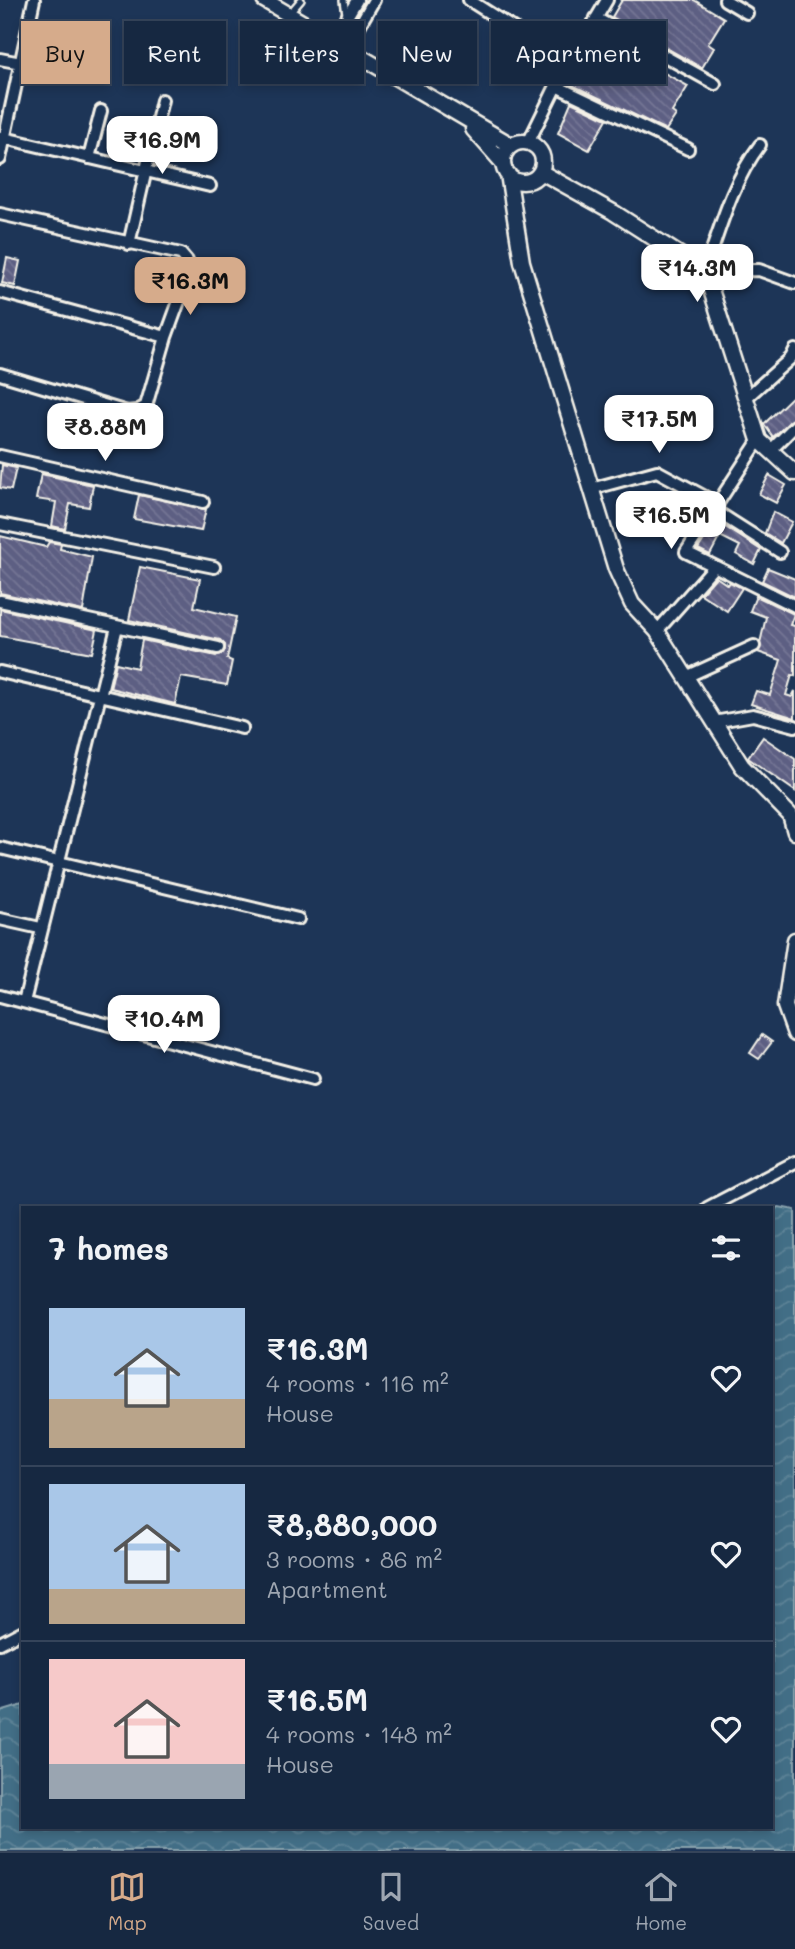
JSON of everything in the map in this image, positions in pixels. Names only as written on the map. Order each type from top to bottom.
[{"type":"street","points":[[30,21],[34,0]]},
{"type":"street","points":[[264,0],[302,21]]},
{"type":"street","points":[[346,19],[358,0]]},
{"type":"street","points":[[358,21],[374,0]]},
{"type":"street","points":[[469,0],[502,21]]},
{"type":"street","points":[[594,21],[607,0]]},
{"type":"street","points":[[725,0],[747,13]]},
{"type":"street","points":[[596,18],[715,84]]},
{"type":"street","points":[[364,57],[468,122],[511,145],[528,142],[540,151],[541,172]]},
{"type":"street","points":[[0,59],[21,63],[0,159]]},
{"type":"street","points":[[528,142],[556,86],[688,149]]},
{"type":"street","points":[[129,244],[162,100]]},
{"type":"street","points":[[89,158],[101,111]]},
{"type":"street","points":[[468,122],[505,169],[524,182],[541,172]]},
{"type":"street","points":[[3,137],[210,186]]},
{"type":"street","points":[[511,145],[505,169],[522,262],[591,489],[626,593],[632,604],[657,631],[742,766],[790,816],[795,832]]},
{"type":"street","points":[[760,145],[746,164],[735,187],[705,271],[764,445],[795,473]]},
{"type":"street","points":[[541,172],[613,212],[705,271],[759,270],[795,283]]},
{"type":"street","points":[[0,214],[181,254],[190,271],[166,337],[146,405],[137,411],[127,412],[0,374]]},
{"type":"street","points":[[0,292],[166,337]]},
{"type":"street","points":[[746,398],[791,358],[795,350]]},
{"type":"street","points":[[795,426],[764,445],[716,507],[686,552],[713,568],[795,606]]},
{"type":"street","points":[[0,456],[203,502]]},
{"type":"street","points":[[591,489],[657,471],[716,507],[780,552]]},
{"type":"street","points":[[0,524],[214,567]]},
{"type":"street","points":[[657,631],[713,568]]},
{"type":"street","points":[[0,601],[218,648]]},
{"type":"street","points":[[23,1002],[117,627]]},
{"type":"street","points":[[686,677],[754,646]]},
{"type":"street","points":[[0,672],[242,728]]},
{"type":"street","points":[[714,722],[753,715],[795,726]]},
{"type":"street","points":[[0,848],[298,919]]},
{"type":"street","points":[[0,919],[40,928]]},
{"type":"street","points":[[795,940],[785,1006],[795,1034]]},
{"type":"street","points":[[0,996],[313,1079]]},
{"type":"street","points":[[711,1206],[795,1161]]},
{"type":"street","points":[[0,1643],[21,1632]]},
{"type":"lane","points":[[289,14],[301,0]]},
{"type":"lane","points":[[344,0],[346,19]]},
{"type":"water","points":[[779,1207],[795,1210],[795,1851],[0,1851],[0,1712],[21,1706],[21,1829],[773,1829],[773,1211]]},
{"type":"building","points":[[622,0],[694,0],[724,18],[708,44],[714,48],[702,68],[666,48],[666,21],[619,21],[612,17]]},
{"type":"building","points":[[666,74],[688,86],[672,112],[676,115],[666,130],[570,84],[666,84]]},
{"type":"building","points":[[571,102],[607,119],[589,150],[558,133]]},
{"type":"building","points":[[7,258],[20,261],[15,286],[2,283]]},
{"type":"building","points":[[795,394],[795,418],[773,437],[764,424]]},
{"type":"building","points":[[2,465],[16,468],[11,490],[0,488]]},
{"type":"building","points":[[41,474],[93,485],[89,507],[70,504],[65,529],[52,526],[56,502],[36,499]]},
{"type":"building","points":[[769,475],[786,485],[776,503],[759,494]]},
{"type":"building","points":[[139,495],[206,509],[201,531],[134,519]]},
{"type":"building","points":[[773,512],[792,522],[781,543],[765,533]]},
{"type":"building","points":[[716,521],[761,550],[754,564],[736,554],[740,546],[720,536],[710,555],[698,549]]},
{"type":"building","points":[[0,536],[46,547],[49,542],[61,544],[60,549],[92,557],[83,611],[0,593]]},
{"type":"building","points":[[140,567],[200,579],[194,607],[236,617],[227,659],[232,661],[227,685],[181,677],[175,704],[110,688],[116,663],[137,668],[142,640],[216,656],[225,650],[225,645],[220,640],[129,620]]},
{"type":"building","points":[[768,568],[795,579],[795,597],[762,581]]},
{"type":"building","points":[[716,577],[728,585],[730,582],[742,588],[727,611],[701,594]]},
{"type":"building","points":[[756,596],[794,614],[790,625],[795,626],[795,676],[792,675],[786,695],[792,697],[795,691],[795,718],[751,704],[756,691],[770,695],[781,660],[758,652],[766,617],[750,611]]},
{"type":"building","points":[[0,609],[97,630],[92,653],[0,636]]},
{"type":"building","points":[[763,737],[795,759],[795,791],[748,758]]},
{"type":"building","points":[[762,1035],[772,1042],[759,1059],[750,1053]]}]
